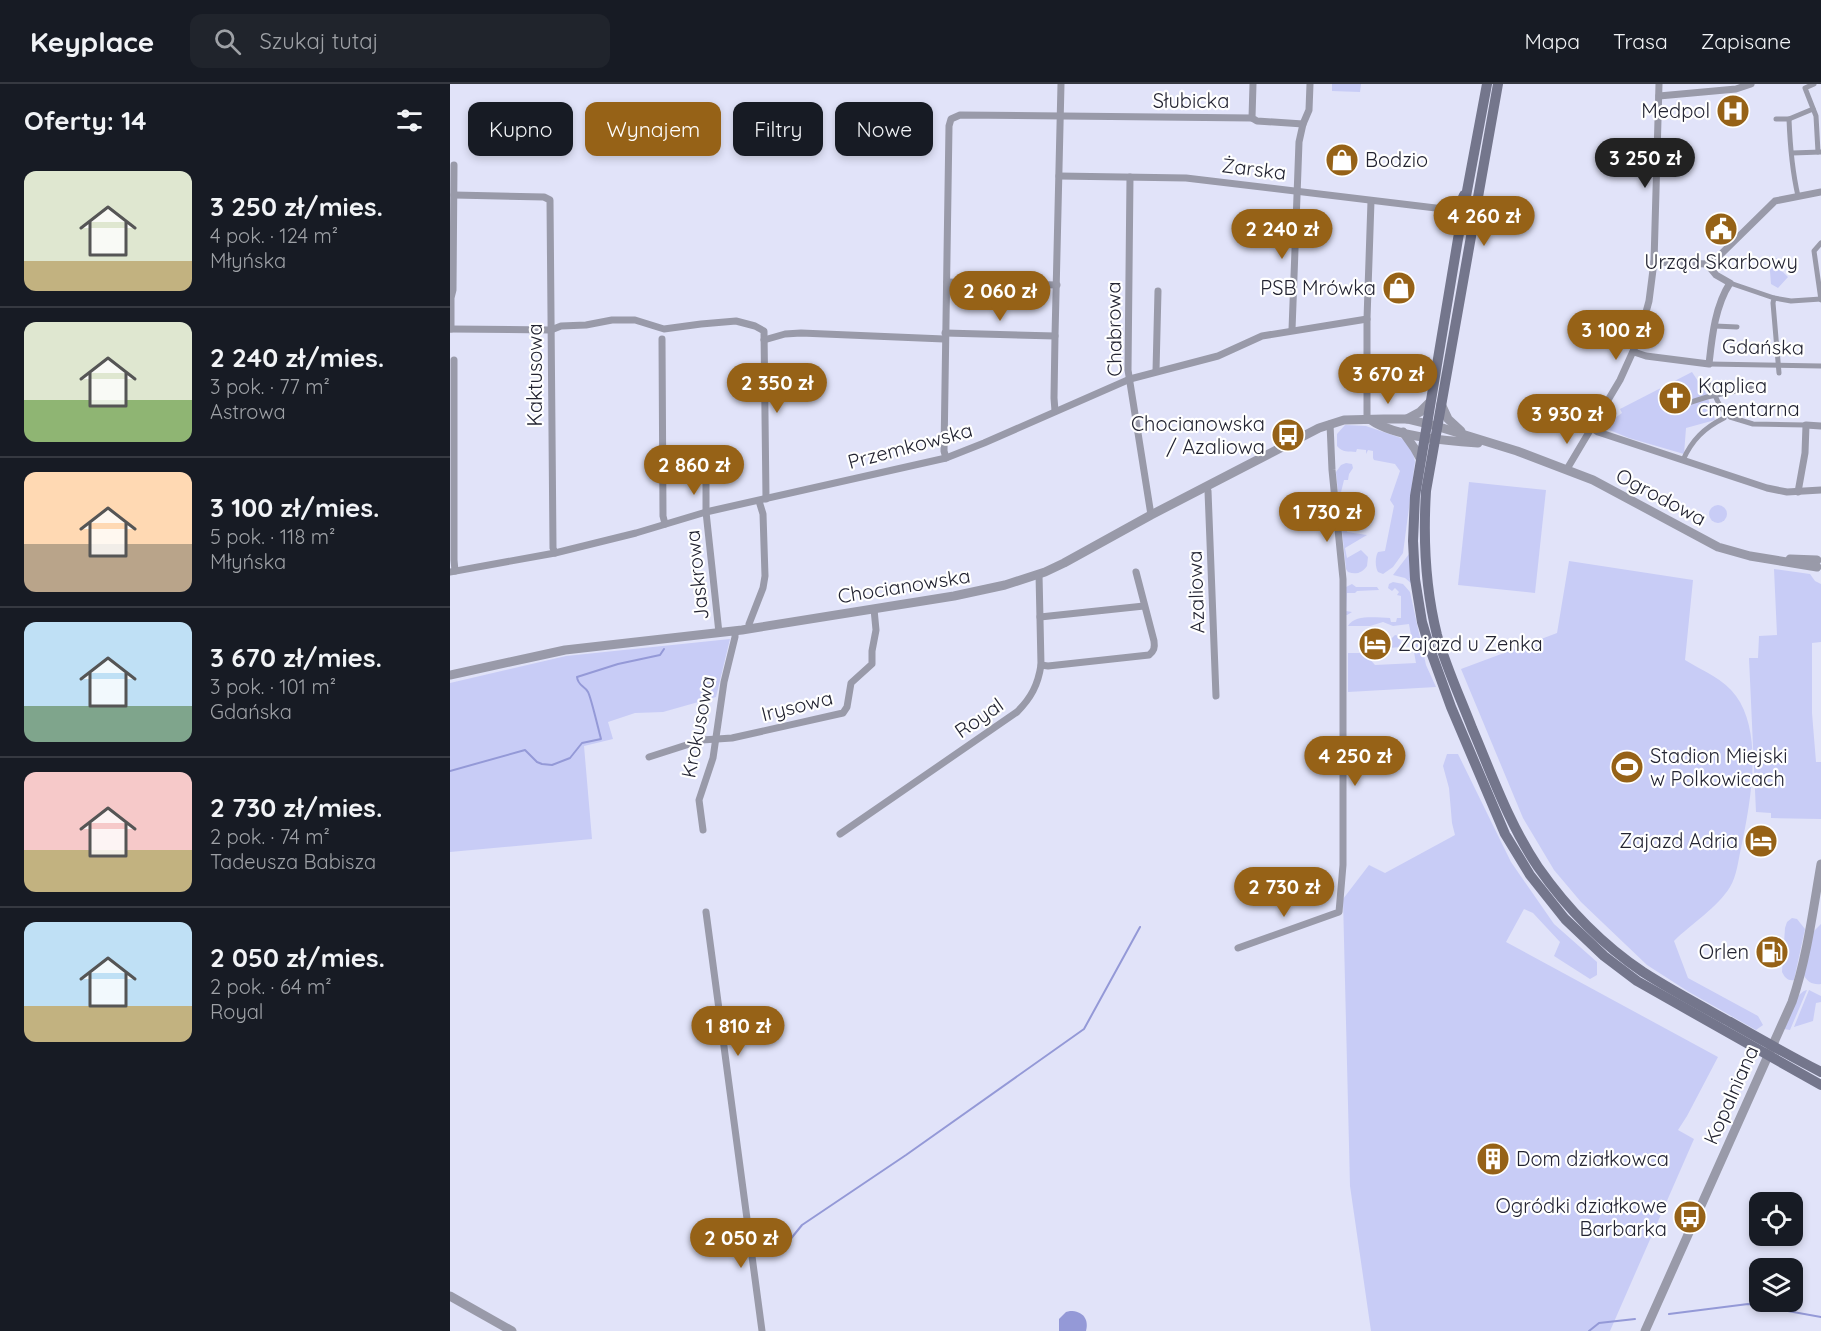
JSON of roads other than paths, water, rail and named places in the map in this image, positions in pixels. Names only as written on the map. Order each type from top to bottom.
[{"type":"main road","points":[[1435,403],[1458,239],[1487,84]]},
{"type":"main road","points":[[1498,84],[1431,425],[1432,455],[1426,491],[1425,557],[1433,618],[1449,672],[1516,830],[1538,867],[1559,894],[1609,946],[1641,971],[1821,1085]]},
{"type":"main road","points":[[1444,209],[1454,208],[1460,203],[1469,184]]},
{"type":"main road","points":[[1444,209],[1456,219],[1458,239]]},
{"type":"main road","points":[[1430,437],[1420,458],[1413,541],[1415,579],[1422,622],[1439,676],[1505,834],[1530,875],[1565,919],[1604,956],[1637,981],[1770,1051],[1821,1072]]},
{"type":"street","points":[[1055,411],[1061,84]]},
{"type":"street","points":[[1252,118],[1253,84]]},
{"type":"street","points":[[1292,330],[1299,142],[1309,110],[1310,84]]},
{"type":"street","points":[[1568,470],[1634,352],[1649,301],[1654,262],[1659,84]]},
{"type":"street","points":[[1659,96],[1736,89],[1751,84]]},
{"type":"street","points":[[1792,153],[1820,152],[1816,116],[1804,88],[1814,84]]},
{"type":"street","points":[[1776,119],[1789,119],[1813,109]]},
{"type":"street","name":"Słubicka","points":[[947,282],[949,126],[951,119],[960,116],[1252,118],[1257,121],[1303,124]]},
{"type":"street","points":[[1789,119],[1792,171],[1798,196]]},
{"type":"street","points":[[454,165],[451,329],[551,330],[561,326],[586,325],[612,320],[634,320],[664,329],[736,321],[764,331],[762,500],[765,576],[749,629]]},
{"type":"street","name":"Żarska","points":[[1059,176],[1186,178],[1444,209]]},
{"type":"street","name":"Chabrowa","points":[[1130,177],[1128,370],[1151,515]]},
{"type":"street","points":[[1654,262],[1707,264],[1717,258],[1775,201],[1821,192]]},
{"type":"street","name":"Kaktusowa","points":[[454,195],[547,198],[550,200],[553,548],[555,553]]},
{"type":"street","points":[[1369,420],[1367,319],[1371,201]]},
{"type":"street","points":[[1707,264],[1716,275],[1730,283],[1774,298],[1791,301],[1821,299],[1814,251],[1821,243]]},
{"type":"street","points":[[946,458],[944,451],[947,282],[1057,285]]},
{"type":"street","points":[[1709,364],[1714,326],[1720,304],[1730,283]]},
{"type":"street","points":[[1156,371],[1158,291]]},
{"type":"street","points":[[1774,298],[1779,370]]},
{"type":"street","name":"Przemkowska","points":[[453,572],[555,553],[706,512],[946,458],[1130,379],[1218,356],[1262,336],[1367,319]]},
{"type":"street","points":[[1714,326],[1737,327]]},
{"type":"street","points":[[764,340],[785,334],[801,333],[1055,336]]},
{"type":"street","points":[[662,339],[663,516],[665,524]]},
{"type":"street","name":"Gdańska","points":[[1634,352],[1646,356],[1709,364],[1779,370],[1821,366]]},
{"type":"street","points":[[453,572],[454,360]]},
{"type":"street","points":[[1710,385],[1719,405],[1727,415],[1753,424],[1821,426]]},
{"type":"street","points":[[1685,404],[1756,387]]},
{"type":"street","points":[[1407,419],[1435,403],[1452,424],[1465,435]]},
{"type":"street","points":[[1683,460],[1690,445],[1699,434],[1739,409]]},
{"type":"street","points":[[1238,948],[1339,912],[1343,865],[1343,579],[1332,470],[1330,424],[1350,420],[1407,419],[1431,425]]},
{"type":"street","points":[[1369,420],[1403,432],[1430,437]]},
{"type":"street","name":"Chocianowska","points":[[450,675],[575,648],[749,629],[982,591],[1005,585],[1039,574],[1083,553],[1151,515],[1330,424]]},
{"type":"street","name":"Ogrodowa","points":[[1431,425],[1496,444],[1568,470],[1603,485],[1718,547],[1750,556],[1819,564]]},
{"type":"street","points":[[1798,492],[1806,425]]},
{"type":"street","points":[[1592,428],[1598,432],[1767,488],[1798,492],[1821,490]]},
{"type":"street","points":[[1403,432],[1420,458]]},
{"type":"street","name":"Ogrodowa","points":[[1430,437],[1453,442],[1496,444]]},
{"type":"street","points":[[1432,455],[1453,442]]},
{"type":"street","name":"Jaskrowa","points":[[706,479],[706,512],[719,633]]},
{"type":"street","name":"Azaliowa","points":[[1206,487],[1209,503],[1216,696]]},
{"type":"street","points":[[1041,665],[1149,655],[1153,652],[1155,648],[1136,572]]},
{"type":"street","name":"Royal","points":[[840,834],[1017,712],[1025,704],[1035,689],[1041,665],[1039,574]]},
{"type":"street","points":[[1040,617],[1144,606]]},
{"type":"street","name":"Irysowa","points":[[716,738],[732,738],[843,713],[847,707],[851,684],[872,664],[876,630],[874,609]]},
{"type":"street","name":"Krokusowa","points":[[703,830],[699,800],[712,758],[735,631]]},
{"type":"street","points":[[650,757],[702,740],[716,738]]},
{"type":"street","name":"Kopalniana","points":[[1646,1331],[1798,984],[1817,917],[1821,864]]},
{"type":"street","points":[[706,912],[762,1331]]},
{"type":"street","points":[[450,1296],[512,1331]]},
{"type":"waterway","points":[[450,771],[525,750],[542,764],[552,765],[570,758],[582,743],[601,739],[589,695],[577,677],[618,664],[660,655],[664,649]]},
{"type":"waterway","points":[[765,1246],[789,1241],[802,1225],[906,1155],[1084,1029],[1140,927]]},
{"type":"waterway","points":[[1669,1314],[1748,1304],[1821,1317]]},
{"type":"waterway","points":[[1589,1331],[1599,1323],[1635,1319]]},
{"type":"place","name":"Medpol","points":[[1733,111]]},
{"type":"place","name":"Bodzio","points":[[1342,160]]},
{"type":"place","name":"Urząd Skarbowy","points":[[1721,229]]},
{"type":"place","name":"PSB Mrówka","points":[[1399,288]]},
{"type":"place","name":"Kaplica cmentarna","points":[[1675,398]]},
{"type":"place","name":"Chocianowska / Azaliowa","points":[[1288,435]]},
{"type":"place","name":"Zajazd u Zenka","points":[[1375,644]]},
{"type":"place","name":"Stadion Miejski w Polkowicach","points":[[1627,767]]},
{"type":"place","name":"Zajazd Adria","points":[[1761,841]]},
{"type":"place","name":"Orlen","points":[[1772,952]]},
{"type":"place","name":"Dom działkowca","points":[[1493,1159]]},
{"type":"place","name":"Ogródki działkowe Barbarka","points":[[1690,1217]]}]
